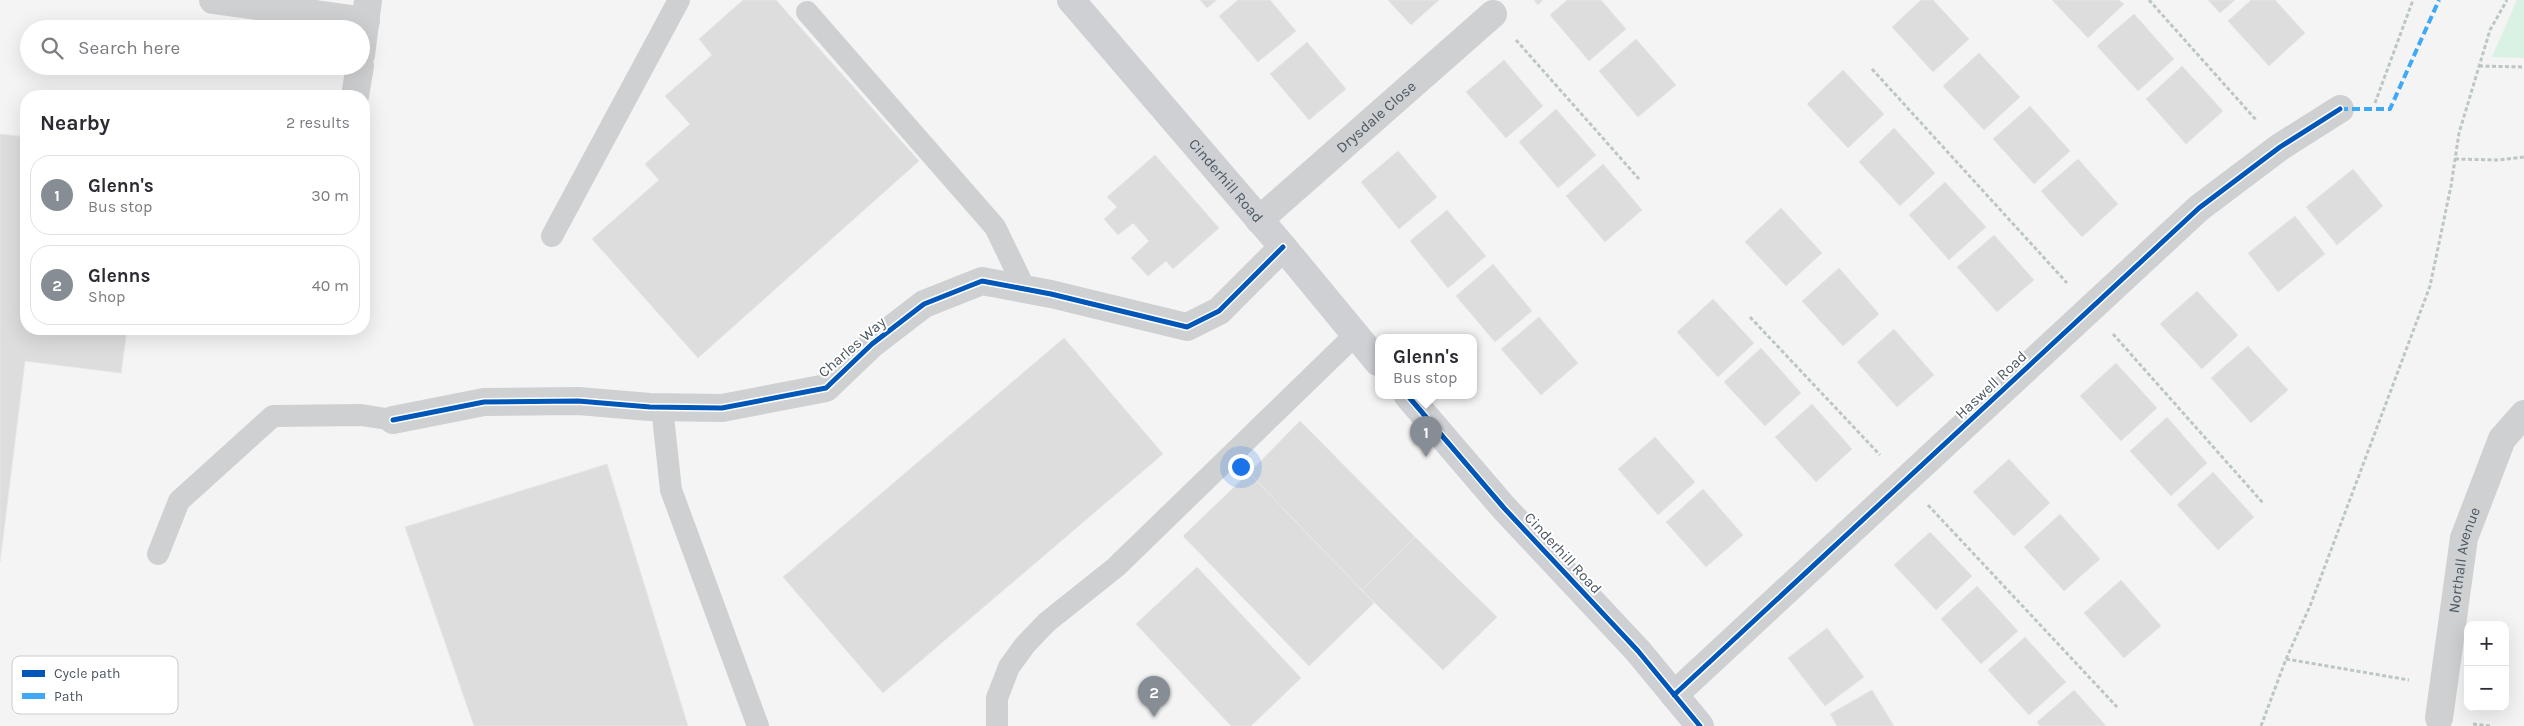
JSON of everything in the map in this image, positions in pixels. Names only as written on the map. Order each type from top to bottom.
[{"type":"street","points":[[213,0],[367,10]]},
{"type":"street","name":"Cinderhill Road","points":[[1071,0],[1283,247],[1354,336],[1375,359]]},
{"type":"street","name":"Drysdale Close","points":[[1259,220],[1493,14]]},
{"type":"street","points":[[356,90],[358,75]]},
{"type":"street","name":"Haswell Road","points":[[1674,695],[1906,482],[2199,208],[2280,147],[2340,109]]},
{"type":"street","name":"Charles Way","points":[[393,420],[484,402],[578,401],[662,408],[722,408],[826,388],[872,344],[924,304],[982,281],[1025,289],[1187,327],[1219,311],[1283,247]]},
{"type":"street","name":"Cinderhill Road","points":[[1411,399],[1504,508],[1638,651],[1700,726]]},
{"type":"street","name":"Northall Avenue","points":[[2439,718],[2464,538],[2502,439],[2524,414]]},
{"type":"lane","points":[[552,236],[679,0]]},
{"type":"lane","points":[[807,12],[995,227],[1025,289]]},
{"type":"lane","points":[[997,726],[997,698],[1009,667],[1030,639],[1047,622],[1116,567],[1354,336]]},
{"type":"lane","points":[[662,408],[671,490],[758,726]]},
{"type":"lane","points":[[158,554],[179,501],[273,416],[361,415],[393,420]]},
{"type":"path","points":[[2149,0],[2280,147]]},
{"type":"path","points":[[2340,109],[2374,106],[2413,0]]},
{"type":"path","points":[[2261,726],[2286,659],[2310,606],[2430,286],[2459,132],[2490,30],[2507,0]]},
{"type":"path","points":[[1493,14],[1639,179]]},
{"type":"path","points":[[2479,66],[2524,67]]},
{"type":"path","points":[[2455,159],[2498,160],[2524,157]]},
{"type":"path","points":[[1750,317],[2117,707]]},
{"type":"path","points":[[2286,659],[2445,685]]},
{"type":"green space","points":[[2517,0],[2524,0],[2524,58],[2492,57]]},
{"type":"building","points":[[743,0],[776,0],[919,161],[698,358],[592,239],[659,180],[645,164],[690,124],[665,96],[712,55],[699,39]]},
{"type":"building","points":[[1200,0],[1217,0],[1207,8]]},
{"type":"building","points":[[1238,0],[1270,0],[1296,31],[1258,62],[1219,16]]},
{"type":"building","points":[[1388,0],[1439,0],[1411,25]]},
{"type":"building","points":[[1534,0],[1543,0],[1538,5]]},
{"type":"building","points":[[1567,0],[1601,0],[1626,29],[1589,61],[1550,15]]},
{"type":"building","points":[[1921,0],[1933,0],[1969,39],[1933,72],[1892,27]]},
{"type":"building","points":[[2052,0],[2119,0],[2124,4],[2088,38]]},
{"type":"building","points":[[2208,0],[2235,0],[2220,13]]},
{"type":"building","points":[[2251,0],[2275,0],[2305,33],[2269,66],[2228,21]]},
{"type":"building","points":[[2134,14],[2174,59],[2138,91],[2097,46]]},
{"type":"building","points":[[1636,39],[1676,85],[1638,117],[1599,71]]},
{"type":"building","points":[[1307,42],[1346,89],[1309,120],[1270,74]]},
{"type":"building","points":[[1979,53],[2020,97],[1984,130],[1943,86]]},
{"type":"building","points":[[1504,60],[1543,106],[1506,138],[1466,92]]},
{"type":"building","points":[[2182,66],[2223,111],[2186,144],[2146,99]]},
{"type":"building","points":[[1843,70],[1884,114],[1848,148],[1807,104]]},
{"type":"building","points":[[2030,106],[2070,151],[2034,184],[1993,139]]},
{"type":"building","points":[[1556,109],[1596,155],[1558,188],[1519,142]]},
{"type":"building","points":[[1894,128],[1935,173],[1900,206],[1859,162]]},
{"type":"building","points":[[0,134],[20,136],[20,335],[126,335],[121,373],[25,361],[0,562]]},
{"type":"building","points":[[1398,151],[1437,197],[1399,229],[1361,182]]},
{"type":"building","points":[[1155,155],[1219,228],[1173,269],[1166,261],[1148,276],[1131,258],[1149,241],[1133,223],[1118,235],[1104,219],[1117,207],[1107,197]]},
{"type":"building","points":[[2078,159],[2118,204],[2082,237],[2041,191]]},
{"type":"building","points":[[1603,164],[1642,210],[1605,242],[1566,196]]},
{"type":"building","points":[[2353,169],[2383,206],[2337,245],[2306,207]]},
{"type":"building","points":[[1945,182],[1986,227],[1949,260],[1909,215]]},
{"type":"building","points":[[1781,208],[1822,253],[1786,286],[1745,242]]},
{"type":"building","points":[[1447,210],[1486,256],[1448,288],[1410,241]]},
{"type":"building","points":[[2295,216],[2325,254],[2278,292],[2248,253]]},
{"type":"building","points":[[1994,235],[2034,280],[1997,312],[1957,267]]},
{"type":"building","points":[[1493,264],[1532,311],[1495,342],[1456,296]]},
{"type":"building","points":[[1839,268],[1879,314],[1843,346],[1802,301]]},
{"type":"building","points":[[2197,291],[2238,335],[2202,369],[2160,324]]},
{"type":"building","points":[[1713,299],[1754,343],[1718,377],[1677,332]]},
{"type":"building","points":[[1539,317],[1578,363],[1541,395],[1501,349]]},
{"type":"building","points":[[1894,329],[1934,375],[1897,407],[1857,362]]},
{"type":"building","points":[[1064,338],[1163,454],[883,693],[783,577]]},
{"type":"building","points":[[2248,346],[2288,390],[2251,423],[2211,378]]},
{"type":"building","points":[[1761,348],[1801,393],[1765,426],[1724,382]]},
{"type":"building","points":[[2116,363],[2157,408],[2121,441],[2080,396]]},
{"type":"building","points":[[1812,404],[1852,449],[1816,482],[1775,437]]},
{"type":"building","points":[[2167,417],[2207,463],[2171,496],[2130,451]]},
{"type":"building","points":[[1300,421],[1415,537],[1362,590],[1249,473]]},
{"type":"building","points":[[1655,437],[1695,482],[1658,515],[1618,469]]},
{"type":"building","points":[[2009,459],[2050,503],[2014,536],[1973,492]]},
{"type":"building","points":[[607,464],[688,726],[474,726],[405,527]]},
{"type":"building","points":[[2213,472],[2254,517],[2218,550],[2177,505]]},
{"type":"building","points":[[1249,473],[1374,603],[1309,666],[1183,536]]},
{"type":"building","points":[[1703,489],[1743,535],[1706,567],[1666,522]]},
{"type":"building","points":[[2060,514],[2100,559],[2064,591],[2024,547]]},
{"type":"building","points":[[1930,532],[1972,576],[1936,610],[1894,565]]},
{"type":"building","points":[[1415,537],[1497,617],[1443,670],[1362,590]]},
{"type":"building","points":[[1197,567],[1301,678],[1251,726],[1231,726],[1136,624]]},
{"type":"building","points":[[2121,580],[2161,626],[2124,658],[2084,613]]},
{"type":"building","points":[[1977,586],[2018,631],[1981,664],[1941,619]]},
{"type":"building","points":[[1827,628],[1864,677],[1825,706],[1788,658]]},
{"type":"building","points":[[2025,637],[2066,682],[2029,715],[1988,670]]},
{"type":"building","points":[[1872,690],[1894,726],[1837,726],[1830,714]]},
{"type":"building","points":[[2074,690],[2106,726],[2040,726],[2037,722]]},
{"type":"marked path","points":[[2340,109],[2390,109],[2439,0]]},
{"type":"cycle path","points":[[1674,695],[2199,208],[2280,147],[2340,109]]},
{"type":"cycle path","points":[[393,420],[484,402],[578,401],[650,407],[722,408],[826,388],[872,344],[924,304],[982,281],[1051,294],[1187,327],[1219,311],[1283,247]]},
{"type":"cycle path","points":[[1411,399],[1504,508],[1638,651],[1700,726]]},
{"type":"place","name":"Glenn's","points":[[1426,457]]},
{"type":"place","name":"Glenns","points":[[1154,717]]}]
